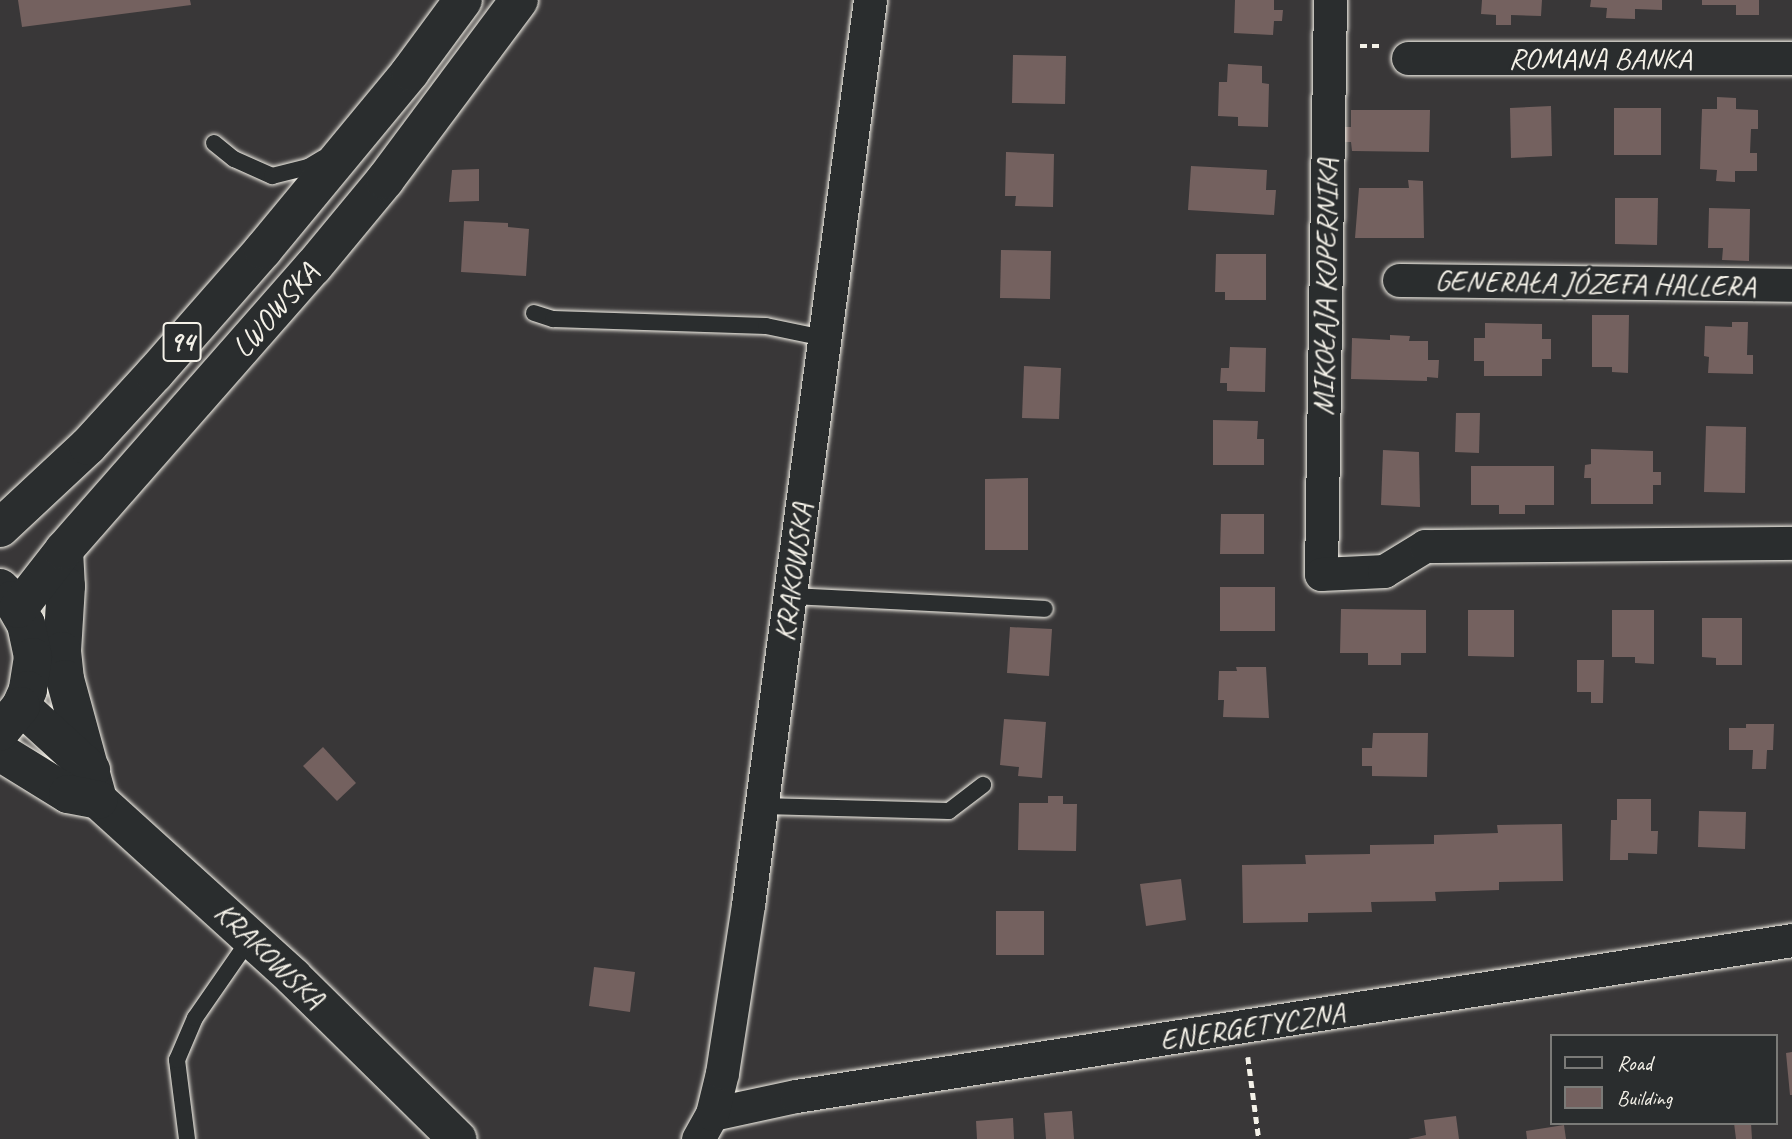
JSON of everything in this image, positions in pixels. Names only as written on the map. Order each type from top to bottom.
[{"type":"main road","name":"LWOWSKA","points":[[0,528],[88,446],[263,250],[410,72],[463,0]]},
{"type":"main road","name":"LWOWSKA","points":[[8,602],[64,550],[313,267],[385,180],[519,0]]},
{"type":"main road","points":[[0,752],[68,794],[94,785],[65,679],[64,550]]},
{"type":"main road","name":"94","points":[[8,602],[31,640],[33,657],[28,690],[11,719]]},
{"type":"main road","name":"KRAKOWSKA","points":[[11,719],[94,785],[457,1139]]},
{"type":"street","name":"KRAKOWSKA","points":[[705,1126],[724,1060],[762,806],[870,0]]},
{"type":"street","name":"MIKOŁAJA KOPERNIKA","points":[[1330,0],[1321,574],[1384,570],[1425,546],[1792,543]]},
{"type":"street","name":"ROMANA BANKA","points":[[1408,58],[1792,58]]},
{"type":"street","name":"GENERAŁA JÓZEFA HALLERA","points":[[1399,280],[1792,285]]},
{"type":"street","name":"ENERGETYCZNA","points":[[705,1126],[796,1096],[1244,1028],[1792,940]]},
{"type":"lane","points":[[214,143],[234,159],[272,177],[307,167],[350,143]]},
{"type":"lane","points":[[534,313],[553,319],[766,326],[824,338]]},
{"type":"lane","points":[[790,596],[1045,608]]},
{"type":"lane","points":[[762,806],[949,811],[983,785]]},
{"type":"lane","points":[[187,1139],[177,1060],[195,1018],[251,937]]},
{"type":"path","points":[[1329,45],[1390,47],[1408,58]]},
{"type":"path","points":[[1244,1028],[1259,1139]]},
{"type":"building","points":[[18,0],[190,0],[191,5],[22,27]]},
{"type":"building","points":[[1235,0],[1274,0],[1274,10],[1283,10],[1282,21],[1274,21],[1273,35],[1234,33]]},
{"type":"building","points":[[1482,0],[1542,0],[1541,16],[1511,15],[1511,25],[1496,25],[1496,15],[1481,14]]},
{"type":"building","points":[[1591,0],[1662,0],[1662,10],[1635,9],[1635,19],[1606,18],[1607,8],[1590,7]]},
{"type":"building","points":[[1702,0],[1759,0],[1759,15],[1736,15],[1736,5],[1702,5]]},
{"type":"building","points":[[1013,55],[1066,56],[1065,104],[1012,103]]},
{"type":"building","points":[[1228,64],[1262,66],[1262,83],[1269,84],[1268,127],[1238,126],[1238,117],[1218,116],[1219,82],[1227,82]]},
{"type":"building","points":[[1717,97],[1736,98],[1736,109],[1758,110],[1758,129],[1751,129],[1750,153],[1757,153],[1757,171],[1735,171],[1735,182],[1716,181],[1717,170],[1700,169],[1702,109],[1717,109]]},
{"type":"building","points":[[1551,106],[1552,156],[1511,158],[1510,108]]},
{"type":"building","points":[[1614,108],[1661,108],[1661,155],[1614,155]]},
{"type":"building","points":[[1351,110],[1430,110],[1429,152],[1352,151],[1351,142],[1343,142],[1343,127],[1351,127]]},
{"type":"building","points":[[1006,152],[1054,154],[1053,207],[1015,206],[1016,196],[1005,196]]},
{"type":"building","points":[[1191,166],[1267,170],[1266,190],[1276,190],[1274,215],[1188,210]]},
{"type":"building","points":[[479,169],[479,201],[449,202],[452,170]]},
{"type":"building","points":[[1408,180],[1423,181],[1424,238],[1355,238],[1359,188],[1409,188]]},
{"type":"building","points":[[1615,198],[1658,198],[1657,245],[1615,244]]},
{"type":"building","points":[[1709,208],[1750,209],[1749,261],[1722,260],[1723,248],[1708,248]]},
{"type":"building","points":[[464,221],[508,223],[508,227],[529,229],[526,276],[461,272]]},
{"type":"building","points":[[1001,250],[1051,251],[1050,299],[1000,298]]},
{"type":"building","points":[[1216,254],[1266,254],[1266,300],[1225,300],[1225,292],[1215,292]]},
{"type":"building","points":[[1592,315],[1629,315],[1628,373],[1612,372],[1612,367],[1592,367]]},
{"type":"building","points":[[1732,322],[1748,322],[1747,355],[1753,355],[1753,374],[1708,373],[1709,357],[1704,356],[1705,326],[1732,327]]},
{"type":"building","points":[[1485,323],[1542,324],[1542,339],[1551,339],[1551,359],[1542,359],[1542,376],[1484,376],[1484,361],[1474,361],[1474,338],[1485,338]]},
{"type":"building","points":[[1390,335],[1410,336],[1409,341],[1428,341],[1428,360],[1439,360],[1438,378],[1427,377],[1427,381],[1351,379],[1352,338],[1390,340]]},
{"type":"building","points":[[1230,347],[1266,348],[1265,392],[1227,391],[1227,383],[1220,383],[1221,368],[1229,368]]},
{"type":"building","points":[[1024,366],[1061,368],[1059,419],[1022,418]]},
{"type":"building","points":[[1456,413],[1480,413],[1479,453],[1455,452]]},
{"type":"building","points":[[1213,420],[1258,421],[1257,439],[1264,439],[1264,465],[1213,465]]},
{"type":"building","points":[[1706,426],[1746,427],[1745,493],[1704,492]]},
{"type":"building","points":[[1591,449],[1653,451],[1653,472],[1661,472],[1661,485],[1653,485],[1653,504],[1591,504],[1591,478],[1584,478],[1585,465],[1591,464]]},
{"type":"building","points":[[1383,450],[1419,452],[1420,507],[1381,505]]},
{"type":"building","points":[[1471,466],[1554,466],[1554,505],[1525,505],[1525,514],[1499,514],[1499,505],[1471,505]]},
{"type":"building","points":[[1028,478],[1028,550],[985,550],[985,479]]},
{"type":"building","points":[[1221,514],[1264,514],[1264,554],[1220,554]]},
{"type":"building","points":[[1220,587],[1275,587],[1275,631],[1220,631]]},
{"type":"building","points":[[1341,609],[1426,610],[1426,653],[1401,653],[1401,665],[1368,665],[1368,653],[1340,653]]},
{"type":"building","points":[[1468,610],[1514,610],[1514,657],[1468,656]]},
{"type":"building","points":[[1612,610],[1654,610],[1654,664],[1635,663],[1635,657],[1612,657]]},
{"type":"building","points":[[1702,618],[1742,618],[1742,665],[1716,665],[1716,658],[1702,657]]},
{"type":"building","points":[[1010,627],[1052,629],[1049,676],[1007,673]]},
{"type":"building","points":[[1577,660],[1604,660],[1603,703],[1591,703],[1591,692],[1577,692]]},
{"type":"building","points":[[1236,667],[1266,667],[1269,718],[1223,717],[1224,700],[1218,700],[1219,671],[1237,671]]},
{"type":"building","points":[[1004,719],[1046,722],[1042,778],[1018,776],[1019,767],[1000,765]]},
{"type":"building","points":[[1746,724],[1774,724],[1773,750],[1767,750],[1766,769],[1752,769],[1753,750],[1729,750],[1729,728],[1746,728]]},
{"type":"building","points":[[1373,733],[1428,733],[1427,777],[1372,776],[1372,766],[1362,766],[1362,748],[1372,748]]},
{"type":"building","points":[[323,747],[356,783],[337,801],[303,766]]},
{"type":"building","points":[[1048,796],[1063,796],[1063,804],[1077,804],[1076,851],[1018,850],[1019,803],[1048,803]]},
{"type":"building","points":[[1617,799],[1651,799],[1651,831],[1658,831],[1657,854],[1628,853],[1628,860],[1610,860],[1611,820],[1617,820]]},
{"type":"building","points":[[1699,811],[1746,812],[1745,849],[1698,847]]},
{"type":"building","points":[[1562,824],[1563,881],[1499,882],[1499,890],[1435,892],[1436,901],[1371,902],[1372,912],[1308,913],[1308,922],[1243,923],[1242,865],[1306,864],[1305,855],[1370,854],[1370,845],[1434,844],[1434,835],[1498,833],[1497,825]]},
{"type":"building","points":[[1181,879],[1186,920],[1146,926],[1140,884]]},
{"type":"building","points":[[996,911],[1044,911],[1044,955],[996,955]]},
{"type":"building","points":[[594,967],[635,972],[630,1012],[589,1006]]},
{"type":"building","points":[[1792,1052],[1792,1095],[1790,1095],[1786,1053]]},
{"type":"building","points":[[1072,1111],[1074,1139],[1046,1139],[1044,1113]]},
{"type":"building","points":[[1456,1116],[1459,1139],[1408,1139],[1426,1135],[1424,1120]]},
{"type":"building","points":[[1013,1118],[1014,1139],[977,1139],[976,1121]]},
{"type":"building","points":[[1564,1125],[1566,1139],[1527,1139],[1526,1131]]},
{"type":"building","points":[[1734,1125],[1751,1125],[1752,1139],[1736,1139]]}]
